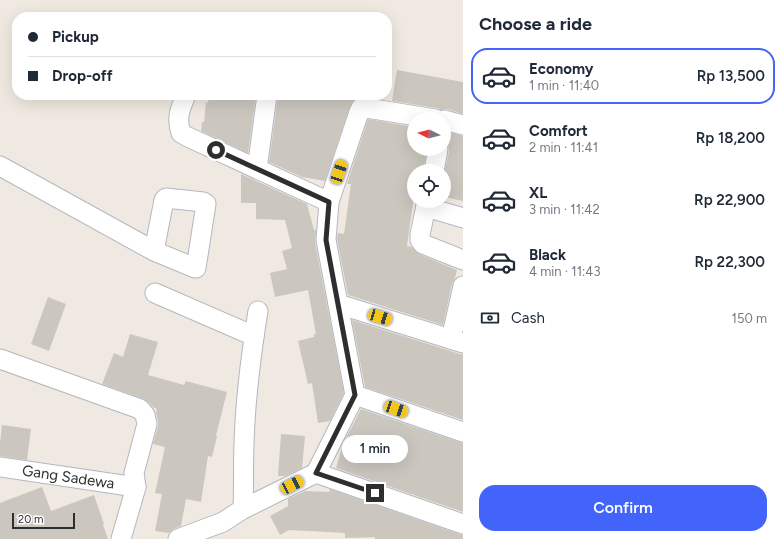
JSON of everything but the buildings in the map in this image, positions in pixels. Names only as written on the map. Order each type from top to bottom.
[{"type":"street","points":[[184,100],[179,115],[178,125],[181,133],[188,138],[329,202]]},
{"type":"street","points":[[257,169],[266,100]]},
{"type":"street","points":[[178,539],[223,522],[244,509],[316,473],[355,395],[326,240],[329,202],[361,108],[407,114]]},
{"type":"street","points":[[451,122],[463,125]]},
{"type":"street","points":[[0,166],[154,251]]},
{"type":"street","points":[[425,208],[420,240],[423,244],[463,260]]},
{"type":"street","points":[[437,208],[463,218]]},
{"type":"street","points":[[338,304],[457,341],[463,286]]},
{"type":"street","points":[[155,293],[254,336]]},
{"type":"street","points":[[244,509],[245,414],[258,311]]},
{"type":"street","points":[[0,359],[140,409],[145,415],[147,424],[134,473],[136,487],[121,539]]},
{"type":"street","points":[[355,395],[463,432]]},
{"type":"street","name":"Gang Sadewa","points":[[0,466],[136,487]]},
{"type":"street","points":[[316,473],[463,524]]},
{"type":"route","points":[[216,150],[329,202],[326,240],[355,395],[316,473],[375,493]]}]
